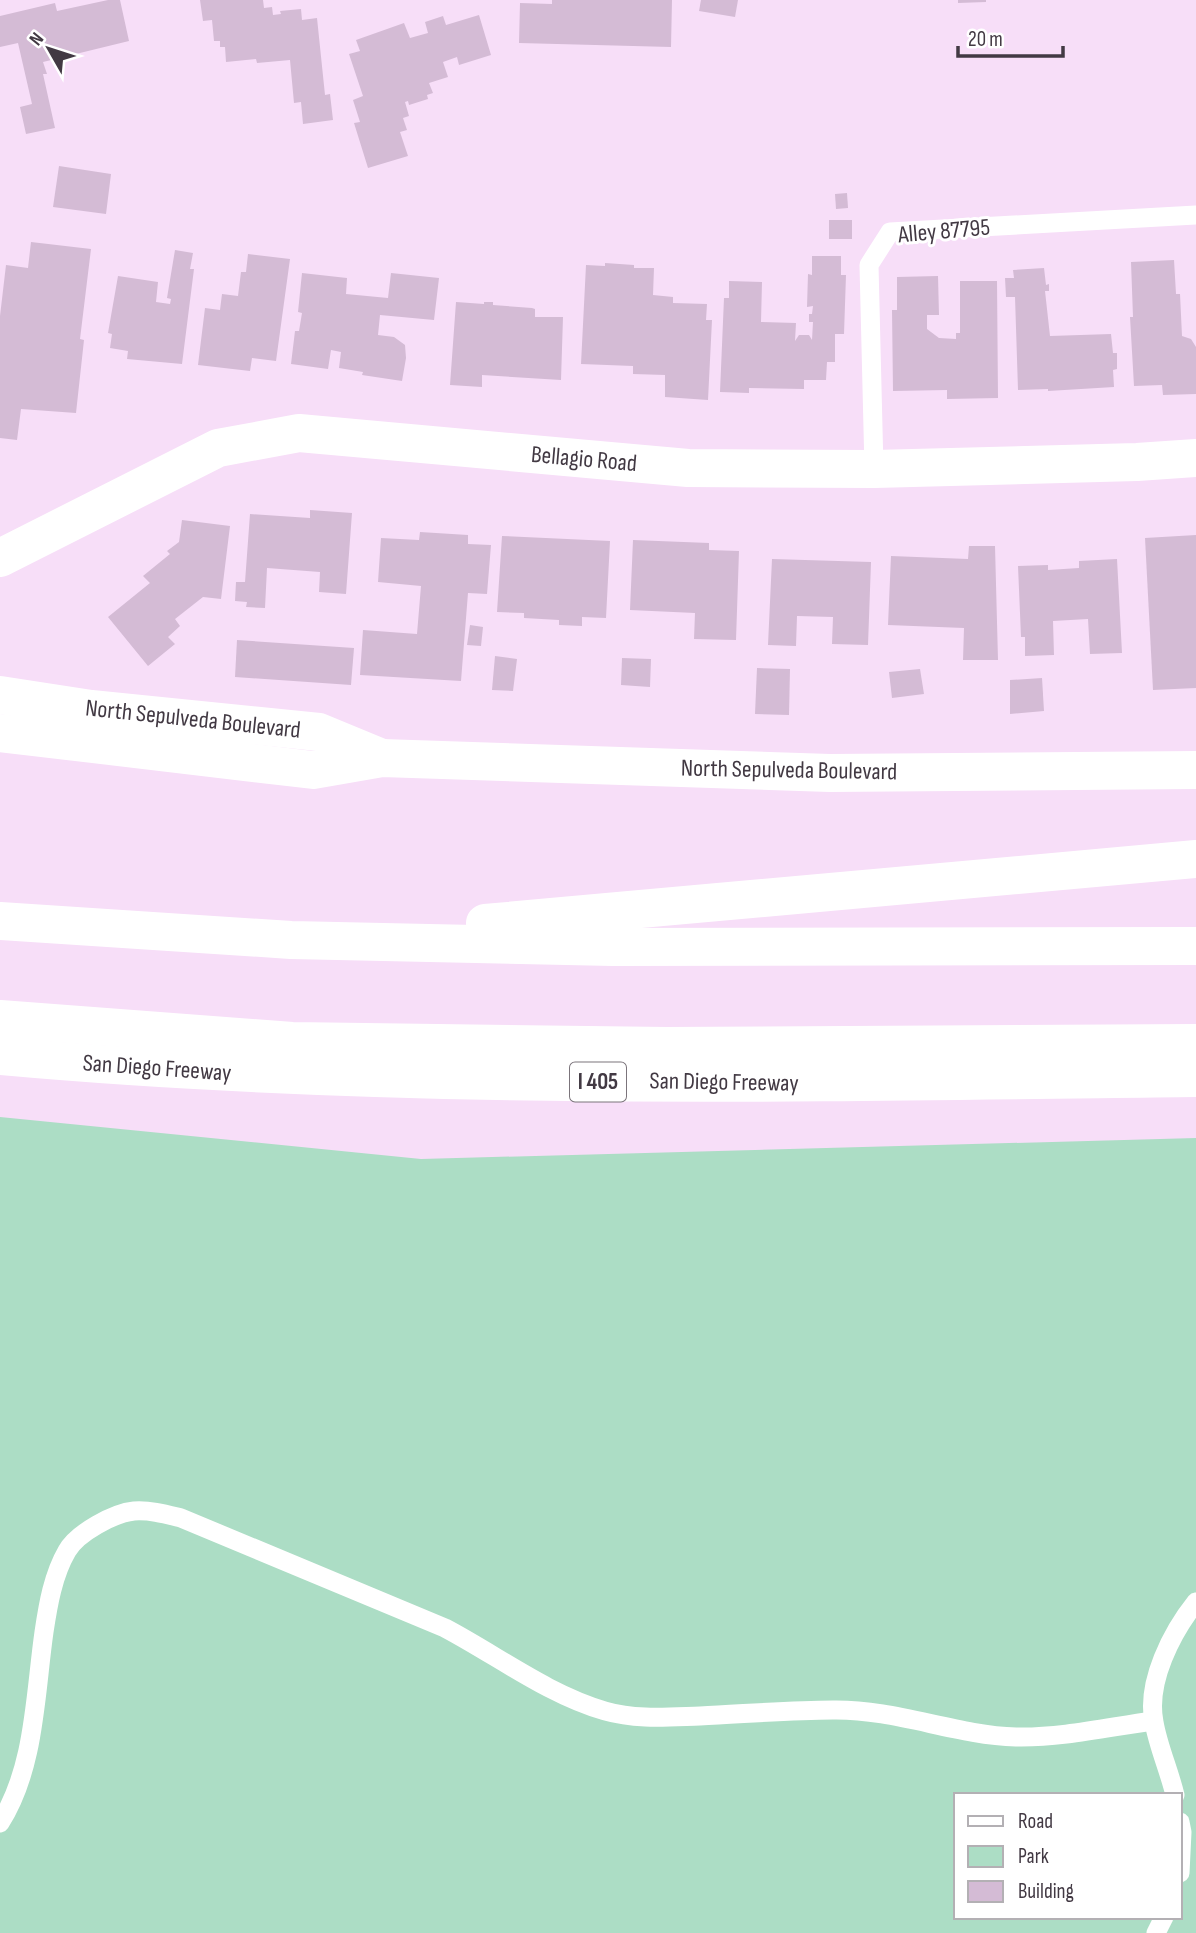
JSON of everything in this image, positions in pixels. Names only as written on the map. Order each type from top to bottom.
[{"type":"main road","name":"Bellagio Road","points":[[0,558],[218,448],[299,433],[688,468],[874,469],[1196,458]]},
{"type":"main road","name":"North Sepulveda Boulevard","points":[[0,695],[91,709],[318,732],[382,758]]},
{"type":"main road","name":"North Sepulveda Boulevard","points":[[0,733],[313,769],[382,758],[830,773],[1196,770]]},
{"type":"main road","points":[[292,940],[1196,859]]},
{"type":"main road","points":[[0,921],[292,940],[612,947],[1196,946]]},
{"type":"main road","points":[[0,1019],[306,1042],[667,1046],[1196,1043]]},
{"type":"main road","name":"San Diego Freeway","points":[[0,1056],[295,1077],[496,1082],[795,1083],[1196,1078]]},
{"type":"lane","name":"Alley 87795","points":[[874,469],[869,265],[890,232],[1196,215]]},
{"type":"lane","points":[[0,1822],[11,1805],[23,1773],[48,1603],[60,1566],[68,1549],[83,1533],[131,1511],[154,1511],[181,1518],[445,1628],[561,1694],[606,1712],[650,1718],[835,1710],[866,1712],[1015,1737],[1047,1736],[1153,1721]]},
{"type":"lane","points":[[1174,1793],[1153,1721],[1153,1700],[1161,1660],[1181,1620],[1196,1602]]},
{"type":"green space","points":[[0,1117],[421,1159],[1196,1138],[1196,1933],[0,1933]]},
{"type":"building","points":[[120,0],[129,41],[43,62],[47,74],[43,74],[55,128],[26,134],[20,107],[32,104],[18,43],[0,47],[0,16],[55,3],[57,11]]},
{"type":"building","points":[[200,0],[263,0],[264,8],[272,7],[273,15],[281,14],[280,11],[301,9],[302,20],[317,18],[325,95],[330,94],[333,120],[303,124],[301,102],[294,103],[290,60],[226,62],[225,47],[220,47],[220,41],[214,41],[212,20],[203,21]]},
{"type":"building","points":[[552,0],[672,0],[671,47],[519,43],[520,3],[552,4]]},
{"type":"building","points":[[701,0],[738,0],[735,17],[699,11]]},
{"type":"building","points":[[958,0],[986,0],[986,2],[958,3]]},
{"type":"building","points":[[479,15],[491,55],[459,65],[457,57],[443,62],[448,77],[429,83],[433,93],[427,95],[428,99],[409,105],[408,101],[405,102],[409,116],[403,118],[407,130],[400,132],[408,156],[368,168],[354,123],[360,122],[353,100],[363,96],[349,54],[360,51],[356,40],[404,23],[410,38],[428,33],[425,22],[443,16],[446,25]]},
{"type":"building","points":[[59,166],[111,174],[106,214],[53,207]]},
{"type":"building","points":[[847,193],[848,208],[836,209],[835,194]]},
{"type":"building","points":[[829,220],[852,220],[852,239],[829,239]]},
{"type":"building","points":[[31,242],[91,249],[80,339],[84,340],[76,413],[21,409],[17,440],[0,438],[0,316],[6,265],[28,268]]},
{"type":"building","points":[[175,250],[193,253],[190,269],[194,269],[182,364],[127,359],[128,351],[110,348],[112,334],[108,333],[118,276],[158,282],[156,302],[170,304],[171,299],[167,298]]},
{"type":"building","points":[[248,254],[290,259],[276,361],[252,358],[250,371],[198,365],[205,308],[220,310],[222,294],[238,296],[241,272],[246,272]]},
{"type":"building","points":[[812,256],[841,256],[841,275],[846,275],[844,334],[835,334],[835,362],[827,362],[826,380],[804,380],[804,389],[749,388],[749,393],[720,392],[724,298],[729,298],[729,281],[762,282],[761,322],[796,323],[795,341],[799,335],[809,335],[812,340],[813,322],[809,322],[809,314],[812,314],[813,306],[807,307],[808,274],[812,275]]},
{"type":"building","points":[[1174,260],[1176,294],[1180,294],[1182,336],[1191,339],[1196,347],[1196,394],[1163,395],[1162,385],[1134,386],[1130,317],[1133,317],[1131,262]]},
{"type":"building","points":[[605,263],[654,268],[653,295],[673,297],[673,303],[707,304],[706,320],[712,320],[708,400],[665,397],[665,375],[633,374],[633,366],[581,364],[586,265],[605,266]]},
{"type":"building","points":[[1044,268],[1046,285],[1049,284],[1049,291],[1045,291],[1050,336],[1111,334],[1113,353],[1117,353],[1117,369],[1113,370],[1114,387],[1018,390],[1015,297],[1006,297],[1005,278],[1014,278],[1013,270]]},
{"type":"building","points":[[302,273],[347,278],[346,294],[388,298],[391,273],[439,278],[434,320],[380,315],[378,335],[394,337],[405,345],[402,381],[362,375],[363,372],[339,368],[341,352],[331,350],[328,369],[291,364],[295,331],[299,331],[302,313],[298,312]]},
{"type":"building","points":[[938,276],[939,315],[927,315],[927,329],[939,338],[956,339],[956,333],[960,333],[960,281],[997,281],[998,398],[947,399],[947,390],[893,391],[892,310],[897,310],[897,277]]},
{"type":"building","points":[[456,302],[493,302],[493,305],[535,309],[535,317],[563,317],[561,380],[482,375],[482,387],[450,385]]},
{"type":"building","points":[[310,510],[352,513],[346,594],[319,592],[320,572],[267,568],[265,608],[246,607],[247,602],[235,601],[236,582],[245,582],[250,514],[310,518]]},
{"type":"building","points":[[182,520],[230,526],[221,599],[203,597],[175,619],[180,626],[168,637],[175,644],[148,666],[108,617],[150,583],[143,576],[170,554],[167,551],[179,542]]},
{"type":"building","points":[[420,532],[468,535],[468,544],[491,545],[487,594],[468,593],[461,681],[360,675],[363,630],[417,634],[421,586],[378,582],[381,538],[419,540]]},
{"type":"building","points":[[1196,535],[1196,688],[1153,690],[1145,538]]},
{"type":"building","points":[[502,536],[610,541],[606,618],[582,617],[582,626],[559,625],[559,620],[524,618],[524,613],[497,612]]},
{"type":"building","points":[[633,540],[709,543],[709,550],[739,551],[736,640],[694,639],[695,613],[630,610]]},
{"type":"building","points":[[969,546],[995,546],[998,660],[963,660],[964,628],[888,625],[891,556],[968,559]]},
{"type":"building","points":[[772,559],[871,562],[868,645],[832,644],[833,617],[797,616],[796,646],[768,645]]},
{"type":"building","points":[[1117,559],[1122,653],[1090,654],[1088,619],[1053,621],[1054,655],[1025,656],[1025,637],[1021,637],[1018,566],[1048,565],[1048,570],[1079,568],[1079,561]]},
{"type":"building","points":[[470,625],[483,627],[481,646],[467,645]]},
{"type":"building","points":[[237,640],[354,648],[351,685],[235,677]]},
{"type":"building","points":[[495,656],[517,659],[513,691],[492,690]]},
{"type":"building","points":[[622,658],[651,659],[650,687],[621,685]]},
{"type":"building","points":[[757,668],[790,669],[789,715],[755,714]]},
{"type":"building","points":[[920,669],[924,694],[892,698],[889,672]]},
{"type":"building","points":[[1042,678],[1044,711],[1010,714],[1010,680]]}]
